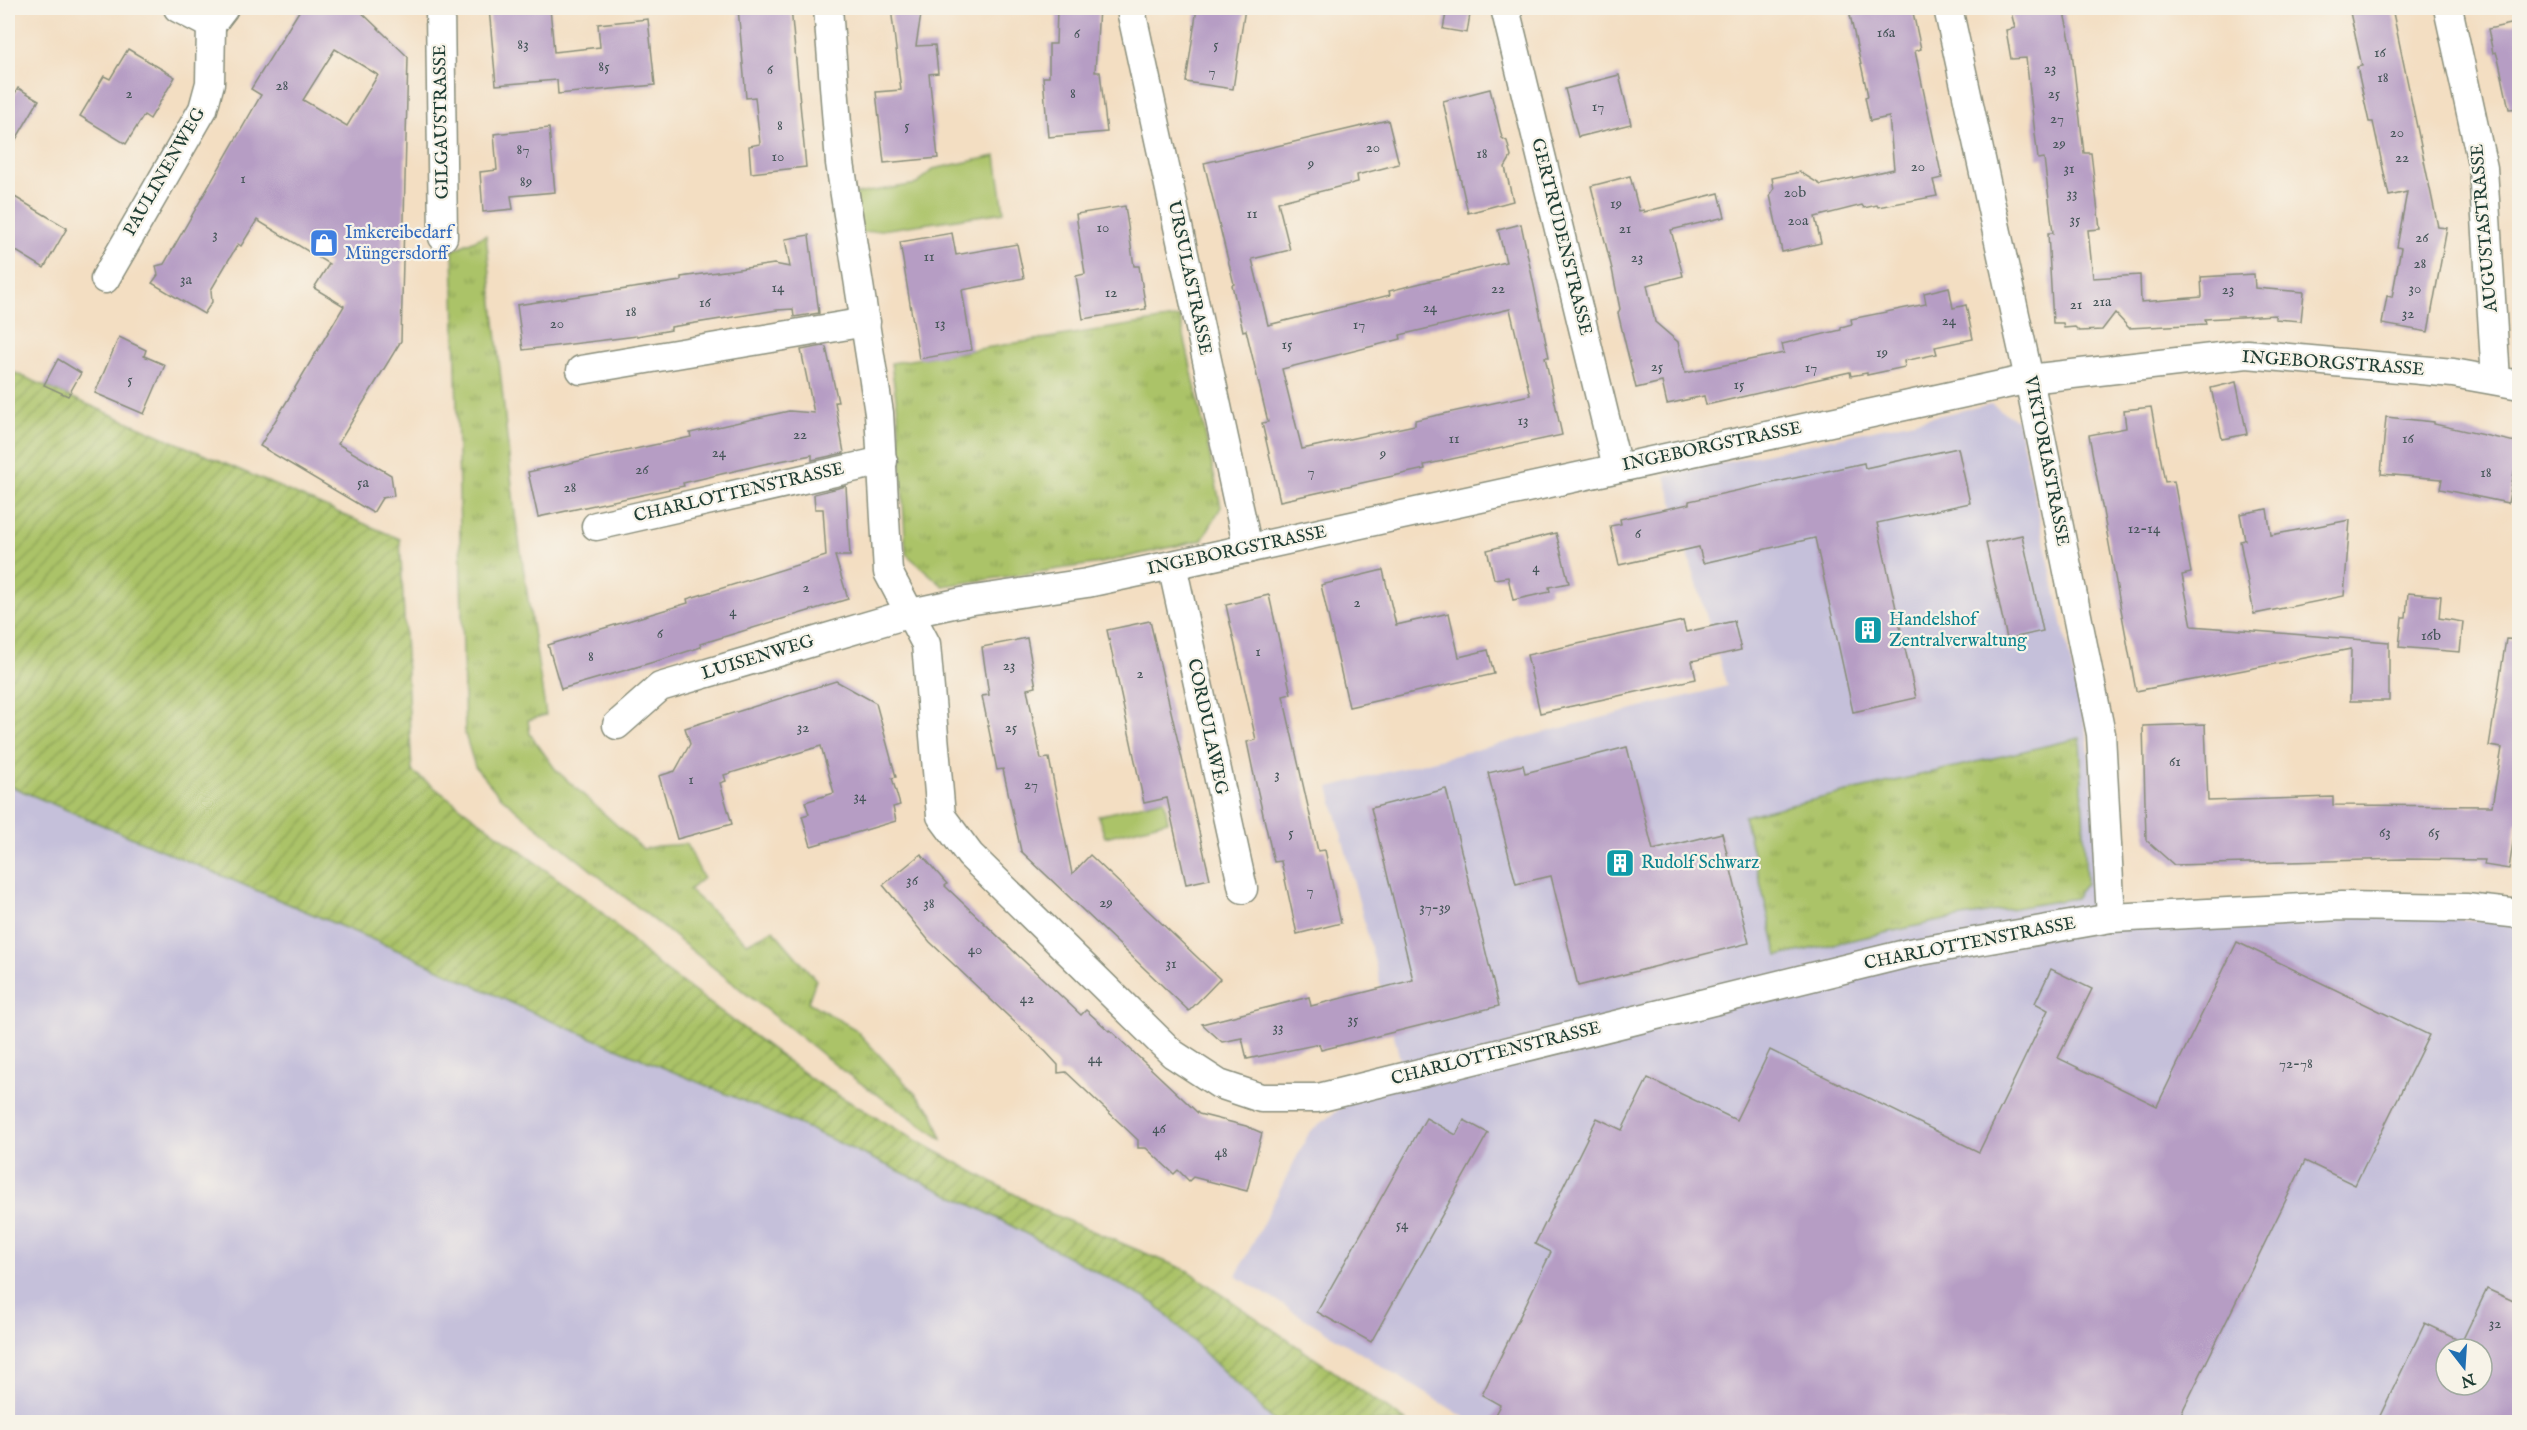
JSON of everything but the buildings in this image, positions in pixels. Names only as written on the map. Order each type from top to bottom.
[{"type":"street","points":[[178,8],[218,16]]},
{"type":"street","name":"GILGAUSTRASSE","points":[[440,8],[444,237]]},
{"type":"street","name":"CHARLOTTENSTRASSE","points":[[828,8],[840,164],[879,413],[888,572],[926,644],[940,816],[970,855],[1173,1054],[1219,1084],[1261,1098],[1318,1098],[1909,953],[2111,918],[2341,906],[2466,908],[2520,914]]},
{"type":"street","name":"URSULASTRASSE","points":[[1134,8],[1135,25],[1248,549]]},
{"type":"street","name":"GERTRUDENSTRASSE","points":[[1505,8],[1617,467]]},
{"type":"street","name":"VIKTORIASTRASSE","points":[[1948,8],[2030,379],[2101,734],[2111,918]]},
{"type":"street","name":"AUGUSTASTRASSE","points":[[2448,8],[2483,168],[2508,383]]},
{"type":"street","name":"PAULINENWEG","points":[[105,279],[203,109],[210,83],[218,16]]},
{"type":"street","points":[[581,370],[866,322]]},
{"type":"street","name":"INGEBORGSTRASSE","points":[[911,613],[967,601],[1087,583],[2030,379],[2247,354],[2453,373],[2508,383]]},
{"type":"street","name":"CHARLOTTENSTRASSE","points":[[596,526],[883,461]]},
{"type":"street","name":"CORDULAWEG","points":[[1172,565],[1243,889]]},
{"type":"street","name":"LUISENWEG","points":[[617,725],[660,687],[911,613]]},
{"type":"shaded area","points":[[1991,404],[2018,421],[2087,736],[2107,924],[2393,913],[2519,924],[2519,1422],[1472,1422],[1236,1276],[1310,1131],[1401,1063],[1329,787],[1727,686],[1665,476]]},
{"type":"shaded area","points":[[8,785],[409,955],[542,1017],[803,1126],[982,1210],[1154,1303],[1275,1422],[8,1422]]},
{"type":"green space","points":[[996,156],[1004,212],[861,233],[855,194],[917,184],[933,169]]},
{"type":"green space","points":[[486,235],[515,514],[546,715],[528,720],[530,734],[556,770],[643,849],[687,844],[703,878],[689,890],[747,943],[773,930],[816,980],[808,1002],[855,1029],[932,1112],[942,1139],[843,1071],[526,818],[498,794],[475,767],[465,734],[453,250]]},
{"type":"green space","points":[[1180,317],[1221,507],[1202,540],[1101,563],[943,586],[906,554],[898,412],[891,363]]},
{"type":"green space","points":[[8,370],[400,539],[412,771],[597,908],[657,964],[817,1083],[1047,1212],[1188,1271],[1407,1422],[1275,1422],[1154,1303],[982,1210],[803,1126],[542,1017],[409,955],[8,785]]},
{"type":"green space","points":[[2080,738],[2086,883],[2075,898],[1944,920],[1778,956],[1744,816]]},
{"type":"green space","points":[[1164,799],[1168,821],[1105,837],[1098,816]]},
{"type":"place","name":"Imkereibedarf Müngersdorff","points":[[324,243]]},
{"type":"place","name":"Handelshof Zentralverwaltung","points":[[1868,630]]},
{"type":"place","name":"Rudolf Schwarz","points":[[1620,863]]}]
